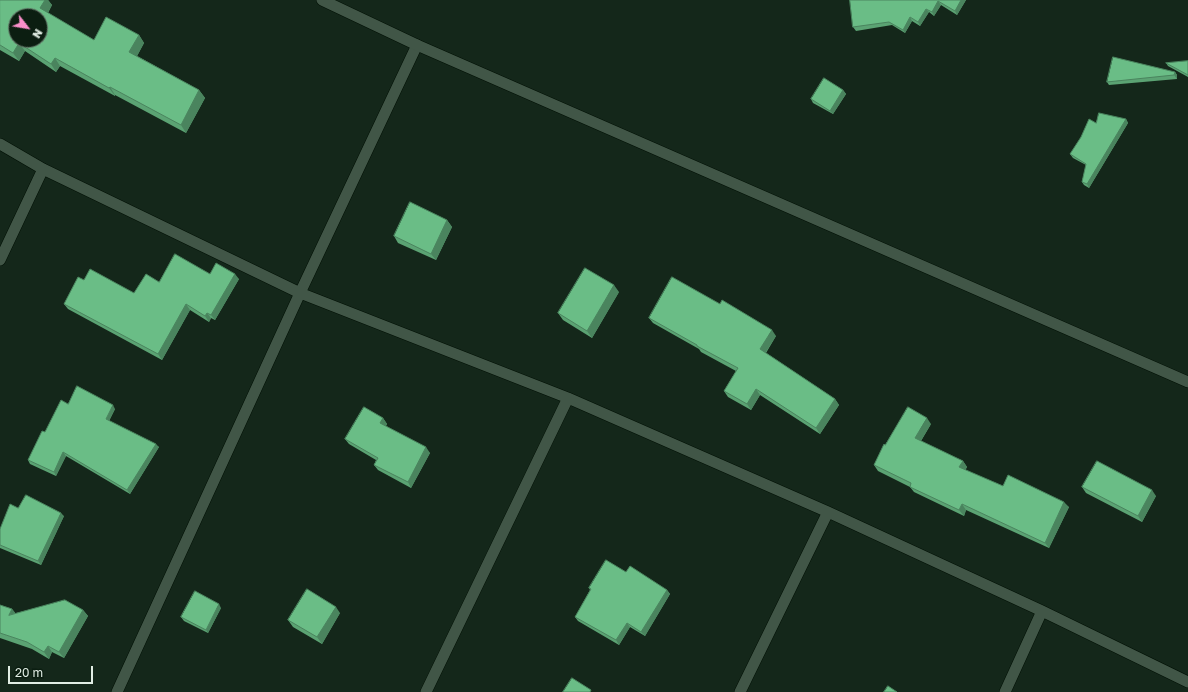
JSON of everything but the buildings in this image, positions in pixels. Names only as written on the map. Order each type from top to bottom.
[{"type":"street","points":[[322,0],[417,45],[1188,382]]},
{"type":"street","points":[[118,692],[300,294],[417,45]]},
{"type":"street","points":[[0,144],[43,169],[300,294],[568,398],[828,512],[1042,611],[1188,682]]},
{"type":"street","points":[[0,260],[43,169]]},
{"type":"street","points":[[426,692],[568,398]]},
{"type":"street","points":[[740,692],[828,512]]},
{"type":"street","points":[[1005,692],[1042,611]]}]
